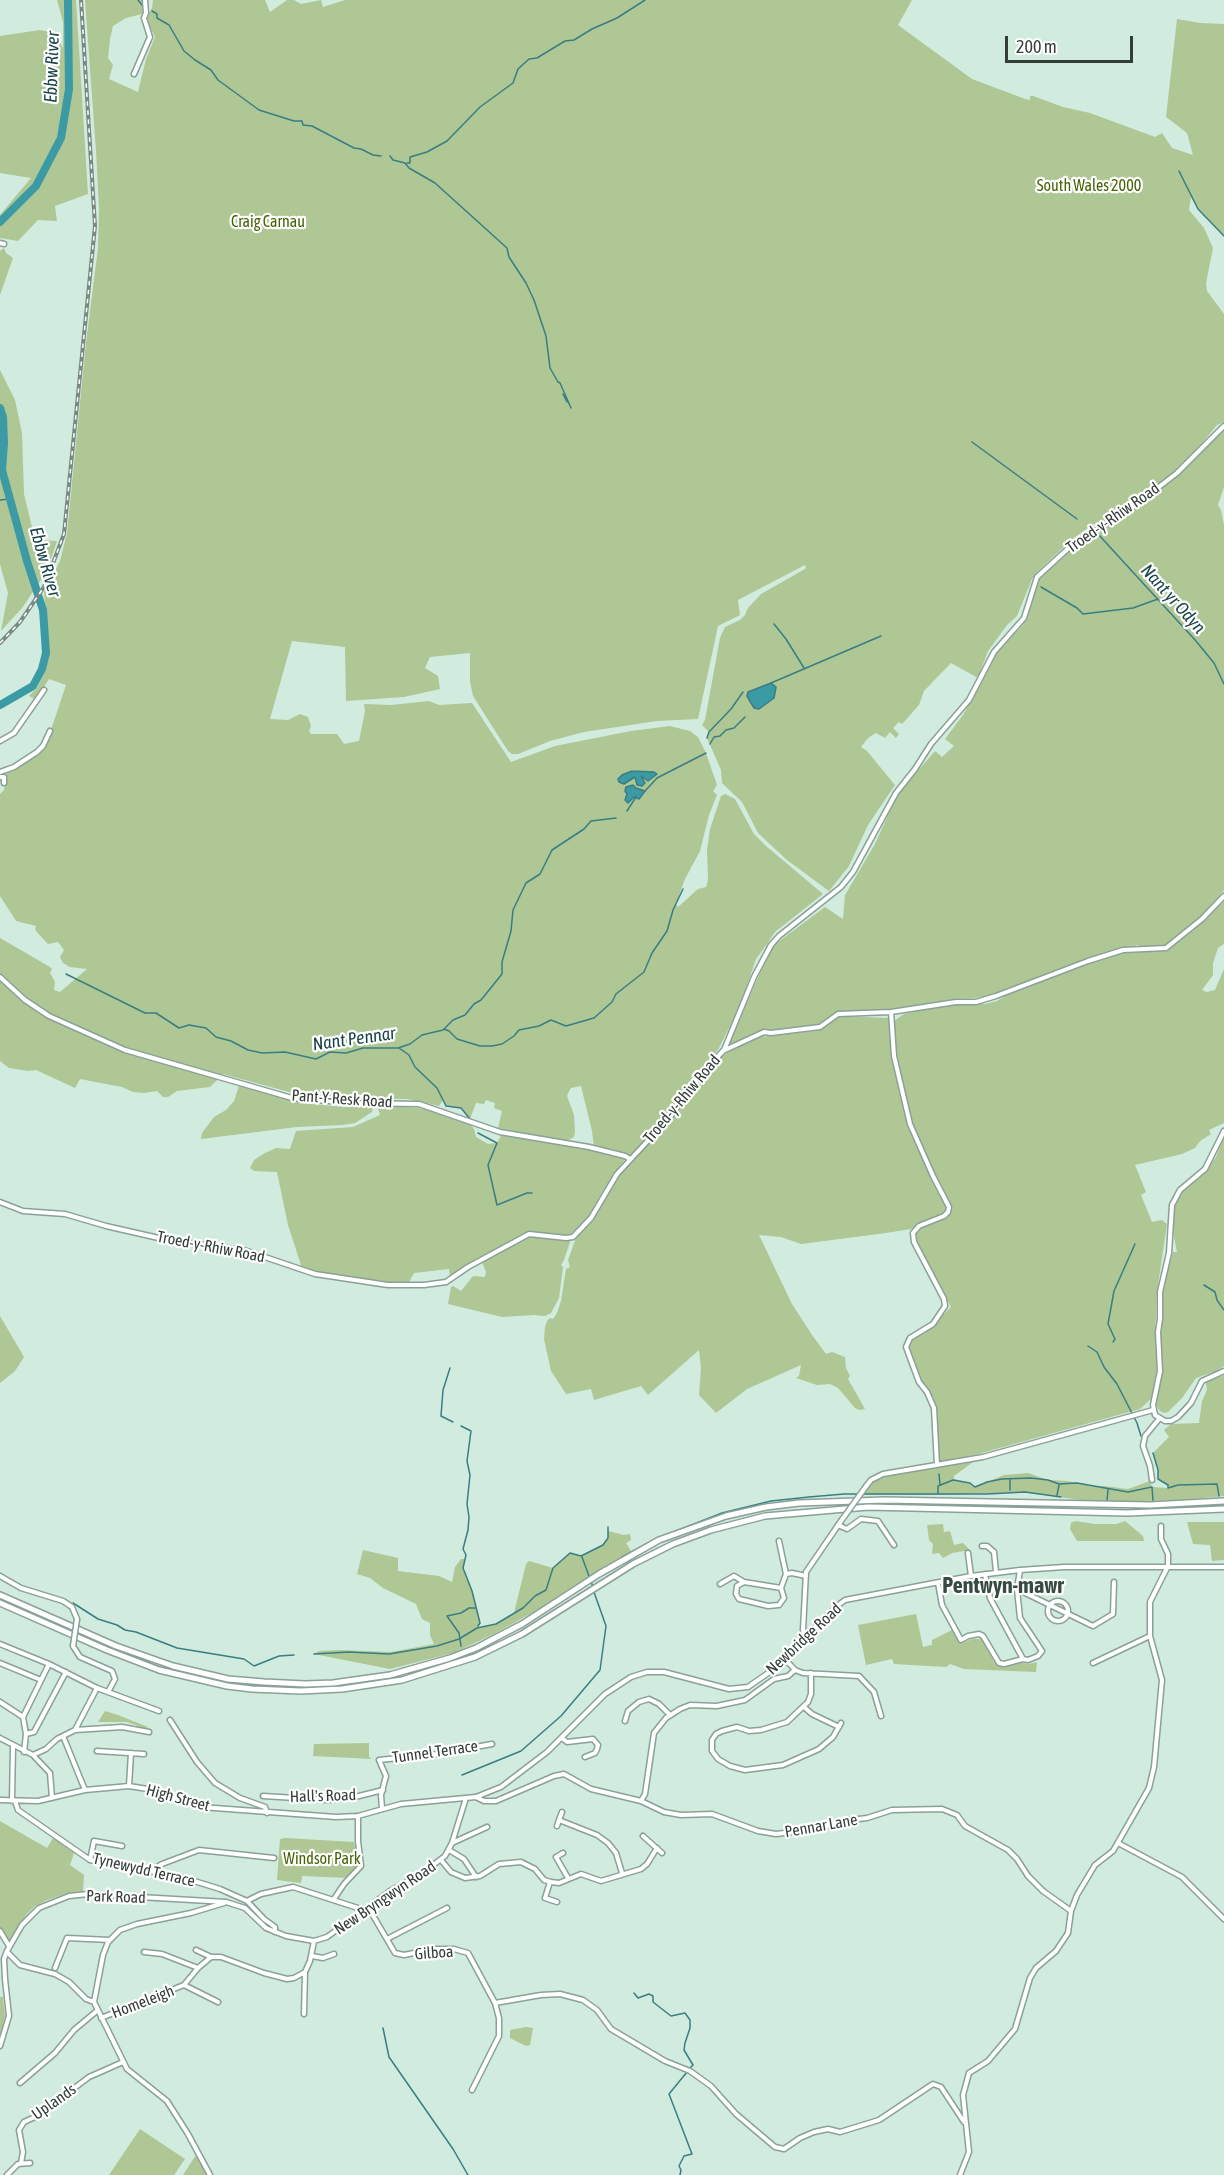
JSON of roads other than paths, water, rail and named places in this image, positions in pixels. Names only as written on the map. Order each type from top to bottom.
[{"type":"main road","points":[[0,1595],[116,1646],[202,1674],[240,1680],[304,1684],[333,1683],[399,1672],[450,1658],[476,1648],[522,1624],[599,1574],[659,1540],[726,1516],[766,1508],[849,1500],[1150,1505],[1224,1501]]},
{"type":"main road","points":[[0,1603],[159,1670],[244,1688],[301,1691],[342,1689],[402,1680],[475,1657],[522,1634],[633,1564],[673,1544],[711,1530],[765,1516],[868,1507],[1127,1513],[1224,1509]]},
{"type":"street","points":[[134,74],[150,37],[144,18],[145,0]]},
{"type":"street","name":"Troed-y-Rhiw Road","points":[[0,1202],[23,1211],[65,1214],[163,1239],[247,1251],[315,1274],[377,1284],[424,1285],[450,1280],[468,1267],[529,1234],[573,1237],[591,1218],[610,1184],[630,1159],[670,1117],[702,1073],[724,1050],[754,977],[771,945],[779,936],[841,887],[853,872],[896,793],[931,744],[969,700],[994,652],[1024,618],[1037,577],[1072,544],[1133,507],[1177,473],[1224,426]]},
{"type":"street","points":[[0,741],[14,733],[44,690]]},
{"type":"street","points":[[0,772],[14,767],[37,752],[43,746],[50,731]]},
{"type":"street","points":[[0,777],[4,777],[4,783]]},
{"type":"street","points":[[724,1050],[764,1032],[820,1027],[838,1014],[891,1012],[956,1002],[976,1002],[1115,952],[1166,948],[1202,919],[1224,896]]},
{"type":"street","name":"Pant-Y-Resk Road","points":[[0,977],[26,1000],[49,1016],[125,1050],[292,1098],[353,1103],[419,1104],[494,1130],[589,1147],[630,1159]]},
{"type":"street","points":[[891,1012],[894,1056],[910,1124],[949,1207],[944,1216],[918,1227],[913,1233],[914,1242],[944,1299],[945,1306],[933,1324],[910,1338],[906,1347],[919,1382],[927,1392],[934,1408],[937,1465]]},
{"type":"street","points":[[1224,1131],[1205,1169],[1180,1190],[1172,1205],[1169,1253],[1160,1292],[1158,1332],[1160,1371],[1153,1410],[1159,1419],[1171,1421],[1191,1403],[1202,1381],[1224,1371]]},
{"type":"street","points":[[805,1637],[803,1630],[806,1572],[871,1480],[883,1474],[1003,1452],[1153,1410]]},
{"type":"street","points":[[1152,1480],[1143,1446],[1145,1436],[1159,1419]]},
{"type":"street","points":[[840,1523],[847,1529],[861,1519],[878,1521],[894,1545]]},
{"type":"street","points":[[960,2175],[969,2152],[963,2096],[969,2073],[988,2061],[1015,2030],[1030,1978],[1036,1968],[1056,1951],[1068,1933],[1071,1911],[1077,1895],[1095,1865],[1113,1851],[1149,1788],[1155,1767],[1162,1680],[1150,1636],[1150,1602],[1168,1566],[1168,1554],[1161,1539],[1161,1526]]},
{"type":"street","points":[[744,1582],[737,1586],[736,1593],[739,1599],[768,1606],[779,1605],[784,1598],[781,1588],[786,1574],[779,1541]]},
{"type":"street","points":[[982,1546],[987,1546],[994,1552],[996,1572]]},
{"type":"street","points":[[968,1553],[971,1576]]},
{"type":"street","name":"Newbridge Road","points":[[382,1809],[401,1804],[476,1797],[501,1787],[547,1752],[605,1694],[631,1677],[647,1672],[664,1672],[738,1689],[756,1682],[784,1659],[845,1600],[996,1572],[1168,1566],[1224,1567]]},
{"type":"street","points":[[938,1582],[942,1605],[961,1640],[979,1634],[983,1636],[999,1663],[1004,1664],[1023,1659],[1029,1660],[1038,1656],[1042,1651],[1020,1618],[1017,1589],[1020,1570]]},
{"type":"street","points":[[786,1574],[806,1576]]},
{"type":"street","points":[[985,1574],[990,1598],[1023,1659]]},
{"type":"street","points":[[0,1576],[21,1588],[63,1601],[72,1607],[77,1619],[73,1646],[80,1657],[112,1671],[115,1679],[108,1692]]},
{"type":"street","points":[[720,1584],[734,1576],[744,1582],[781,1588]]},
{"type":"street","points":[[1017,1589],[1093,1626],[1113,1614],[1114,1582]]},
{"type":"street","points":[[1053,1602],[1062,1603],[1068,1609],[1068,1615],[1062,1620],[1054,1618],[1048,1612],[1049,1606],[1053,1602]]},
{"type":"street","points":[[1094,1664],[1150,1636]]},
{"type":"street","points":[[0,1644],[50,1664],[97,1688],[159,1711]]},
{"type":"street","points":[[784,1659],[795,1670],[859,1676],[874,1692],[881,1716]]},
{"type":"street","points":[[0,1664],[41,1680]]},
{"type":"street","points":[[24,1752],[26,1734],[23,1717],[50,1664]]},
{"type":"street","points":[[641,1801],[645,1794],[654,1733],[670,1715],[690,1705],[717,1706],[745,1700],[774,1679],[788,1676],[795,1670]]},
{"type":"street","points":[[26,1734],[34,1732],[66,1672]]},
{"type":"street","points":[[804,1707],[812,1714],[840,1725],[833,1737],[819,1749],[783,1765],[745,1770],[730,1766],[712,1751],[712,1740],[716,1734],[737,1727],[750,1731],[761,1730],[787,1722],[804,1707],[811,1695],[811,1673]]},
{"type":"street","points":[[75,1730],[97,1688]]},
{"type":"street","points":[[625,1721],[628,1711],[639,1702],[650,1699],[670,1715]]},
{"type":"street","points":[[0,1702],[23,1717]]},
{"type":"street","points":[[170,1720],[197,1762],[215,1783],[240,1798],[265,1807],[267,1813]]},
{"type":"street","points":[[33,1755],[75,1730],[122,1727],[149,1732]]},
{"type":"street","points":[[63,1736],[85,1790]]},
{"type":"street","points":[[0,1738],[33,1755],[50,1773],[52,1798]]},
{"type":"street","points":[[562,1738],[567,1742],[593,1738],[598,1745],[597,1749],[595,1753],[585,1757]]},
{"type":"street","name":"Tunnel Terrace","points":[[382,1791],[386,1776],[379,1760],[437,1754],[492,1744]]},
{"type":"street","points":[[13,1746],[13,1801]]},
{"type":"street","points":[[97,1751],[144,1754]]},
{"type":"street","points":[[129,1786],[131,1753]]},
{"type":"street","name":"Pennar Lane","points":[[476,1797],[484,1801],[496,1801],[554,1776],[564,1774],[591,1789],[641,1801],[664,1812],[681,1815],[712,1814],[749,1828],[776,1834],[818,1829],[892,1810],[942,1809],[957,1815],[965,1826],[1008,1850],[1043,1891],[1071,1911]]},
{"type":"street","name":"High Street","points":[[0,1800],[52,1798],[85,1790],[129,1786],[154,1790],[201,1807],[320,1817],[358,1816],[382,1809]]},
{"type":"street","points":[[382,1791],[382,1809]]},
{"type":"street","name":"Hall's Road","points":[[263,1796],[328,1800],[382,1791]]},
{"type":"street","name":"New Bryngwyn Road","points":[[238,1905],[245,1908],[266,1928],[275,1932],[299,1940],[314,1941],[327,1937],[390,1891],[441,1860],[452,1843],[466,1798]]},
{"type":"street","name":"Tynewydd Terrace","points":[[13,1801],[18,1810],[90,1860],[181,1877],[220,1889],[247,1901],[275,1927],[275,1932]]},
{"type":"street","points":[[557,1826],[562,1812]]},
{"type":"street","points":[[334,1899],[361,1866],[358,1816]]},
{"type":"street","points":[[559,1820],[597,1835],[608,1843],[616,1853],[622,1874]]},
{"type":"street","points":[[452,1843],[487,1827]]},
{"type":"street","points":[[643,1836],[662,1853]]},
{"type":"street","points":[[90,1860],[94,1840],[122,1846]]},
{"type":"street","points":[[1118,1843],[1182,1877],[1224,1919]]},
{"type":"street","points":[[441,1860],[451,1872],[465,1878],[476,1877],[499,1864],[521,1862],[535,1869],[544,1880],[550,1882],[559,1883],[581,1874],[602,1881],[641,1869],[657,1848]]},
{"type":"street","points":[[150,1871],[199,1850],[274,1858]]},
{"type":"street","points":[[449,1850],[464,1859],[476,1877]]},
{"type":"street","points":[[564,1853],[556,1857],[568,1878]]},
{"type":"street","points":[[550,1882],[545,1898],[557,1902]]},
{"type":"street","points":[[247,1901],[261,1894],[293,1887],[364,1910]]},
{"type":"street","name":"Park Road","points":[[0,2046],[9,2016],[4,1959],[6,1951],[28,1917],[50,1902],[69,1896],[88,1894],[226,1902],[238,1905]]},
{"type":"street","points":[[210,2175],[167,2101],[127,2069],[94,2002],[103,1955],[110,1940],[120,1930],[226,1902]]},
{"type":"street","name":"Gilboa","points":[[368,1907],[395,1953],[404,1955],[433,1949],[454,1949],[468,1953],[495,2003]]},
{"type":"street","points":[[387,1939],[447,1908]]},
{"type":"street","points":[[0,1931],[9,1946]]},
{"type":"street","points":[[55,1968],[67,1938],[110,1940]]},
{"type":"street","points":[[304,2014],[304,1972],[312,1956],[314,1941]]},
{"type":"street","points":[[196,1950],[211,1957],[221,1957],[287,1979],[304,1972]]},
{"type":"street","points":[[6,1951],[20,1965],[55,1974],[69,1982],[86,1999],[94,2002]]},
{"type":"street","name":"Homeleigh","points":[[144,1952],[162,1954],[198,1968]]},
{"type":"street","points":[[312,1956],[323,1958],[334,1954]]},
{"type":"street","name":"Homeleigh","points":[[101,2018],[184,1985],[211,1957]]},
{"type":"street","name":"Homeleigh","points":[[184,1985],[218,2002]]},
{"type":"street","points":[[472,2090],[499,2036],[499,2018],[495,2003],[541,1995],[560,1995],[583,2000],[597,2010],[611,2029],[665,2061],[690,2071],[711,2086],[736,2114],[775,2147],[784,2149],[813,2132],[828,2129],[840,2132],[879,2120],[933,2084],[941,2087],[965,2123]]},
{"type":"street","points":[[20,2083],[49,2059],[74,2030],[98,2010]]},
{"type":"street","name":"Uplands","points":[[21,2163],[19,2130],[24,2122],[37,2116],[89,2077],[123,2062]]},
{"type":"street","points":[[7,2175],[18,2164],[30,2163]]},
{"type":"water","points":[[771,683],[776,687],[774,698],[759,709],[754,708],[747,696],[748,692]]},
{"type":"water","points":[[632,771],[657,774],[648,781],[641,776],[645,783],[642,786],[637,785],[635,777],[624,784],[619,782],[618,779],[622,775]]},
{"type":"water","points":[[633,785],[645,791],[639,799],[634,797],[628,803],[625,800],[626,787]]},
{"type":"waterway","name":"Ebbw River","points":[[0,222],[36,186],[61,138],[69,89],[68,0]]},
{"type":"waterway","points":[[138,0],[142,5]]},
{"type":"waterway","points":[[407,163],[410,163],[410,157],[427,152],[447,141],[480,107],[513,83],[518,69],[529,59],[537,58],[565,41],[574,40],[617,18],[645,0]]},
{"type":"waterway","points":[[152,11],[157,14],[157,18],[169,25],[184,51],[259,110],[294,121],[302,121],[303,125],[312,126],[354,148],[381,156]]},
{"type":"waterway","points":[[390,156],[393,160],[405,163],[409,168],[435,183],[507,248],[509,257],[534,300],[546,336],[550,368],[560,383],[571,408]]},
{"type":"waterway","points":[[1179,171],[1198,209],[1224,236]]},
{"type":"waterway","points":[[563,394],[567,402]]},
{"type":"waterway","name":"Ebbw River","points":[[0,408],[3,417],[4,443],[2,470],[43,610],[46,653],[42,669],[33,686],[0,705]]},
{"type":"waterway","name":"Nant yr Odyn","points":[[972,442],[1077,519]]},
{"type":"waterway","points":[[0,500],[10,499]]},
{"type":"waterway","name":"Nant yr Odyn","points":[[1098,534],[1196,641],[1214,663],[1224,684]]},
{"type":"waterway","points":[[1041,587],[1077,608],[1083,614],[1133,608],[1158,599]]},
{"type":"waterway","points":[[774,624],[804,668]]},
{"type":"waterway","points":[[771,683],[881,636]]},
{"type":"waterway","points":[[707,738],[709,732],[731,709],[743,692]]},
{"type":"waterway","points":[[710,744],[714,737],[734,728],[745,717]]},
{"type":"waterway","points":[[645,791],[657,778],[706,753]]},
{"type":"waterway","points":[[627,811],[636,797]]},
{"type":"waterway","name":"Nant Pennar","points":[[66,974],[145,1013],[156,1013],[179,1028],[189,1025],[206,1028],[216,1037],[231,1041],[248,1050],[262,1053],[285,1052],[316,1059],[330,1052],[346,1053],[363,1048],[398,1048],[410,1044],[422,1035],[443,1030],[453,1020],[465,1015],[474,1004],[481,1000],[502,974],[502,962],[511,931],[513,910],[526,883],[540,874],[552,850],[584,829],[591,821],[616,818]]},
{"type":"waterway","points":[[444,1029],[457,1039],[480,1046],[492,1046],[502,1044],[519,1030],[539,1026],[551,1020],[566,1026],[594,1018],[612,1002],[616,994],[644,972],[652,953],[667,931],[673,910],[683,889]]},
{"type":"waterway","points":[[399,1048],[409,1055],[415,1067],[437,1088],[446,1106],[461,1108],[470,1119]]},
{"type":"waterway","points":[[478,1133],[497,1143],[488,1165],[497,1205],[532,1193]]},
{"type":"waterway","points":[[1113,1342],[1115,1339],[1108,1324],[1114,1291],[1135,1244]]},
{"type":"waterway","points":[[1204,1285],[1215,1292],[1224,1310]]},
{"type":"waterway","points":[[1088,1346],[1097,1352],[1104,1367],[1117,1384],[1137,1423],[1141,1436]]},
{"type":"waterway","points":[[450,1368],[443,1390],[441,1416],[453,1422]]},
{"type":"waterway","points":[[461,1426],[471,1431],[467,1461],[470,1475],[467,1504],[469,1517],[463,1549],[466,1555],[463,1568],[472,1591],[480,1623],[478,1626]]},
{"type":"waterway","points":[[1153,1453],[1158,1479],[1168,1485],[1168,1488],[1178,1485],[1217,1484],[1219,1496]]},
{"type":"waterway","points":[[939,1474],[940,1485]]},
{"type":"waterway","points":[[938,1493],[938,1486],[953,1480],[970,1483],[975,1487],[1002,1479],[1031,1478],[1059,1484],[1077,1483],[1128,1492],[1152,1487],[1153,1501]]},
{"type":"waterway","points":[[1010,1480],[1010,1490]]},
{"type":"waterway","points":[[1057,1495],[1059,1485]]},
{"type":"waterway","points":[[1107,1501],[1108,1489]]},
{"type":"waterway","points":[[666,1535],[722,1513],[771,1501],[809,1497],[844,1494],[1025,1492],[1061,1497]]},
{"type":"waterway","points":[[314,1654],[349,1652],[389,1654],[437,1646],[459,1639],[477,1628],[496,1624],[523,1608],[535,1596],[546,1590],[553,1568],[570,1553],[581,1556],[603,1545],[608,1538],[608,1527]]},
{"type":"waterway","points":[[622,1557],[648,1543]]},
{"type":"waterway","points":[[582,1557],[593,1587]]},
{"type":"waterway","points":[[462,1775],[521,1751],[561,1716],[600,1670],[606,1626],[594,1592]]},
{"type":"waterway","points":[[73,1603],[98,1619],[177,1648],[244,1659],[254,1666],[279,1656],[294,1655]]},
{"type":"waterway","points":[[461,1646],[459,1633],[447,1616],[475,1608]]},
{"type":"waterway","points":[[634,1993],[638,1998],[649,1994],[653,1996],[653,2002],[671,2016],[685,2013],[690,2020],[684,2050],[693,2065],[690,2068]]},
{"type":"waterway","points":[[383,2028],[389,2057],[453,2149],[468,2175]]},
{"type":"waterway","points":[[680,2175],[679,2166],[684,2156],[692,2154],[669,2094],[687,2072]]},
{"type":"railway","points":[[0,643],[20,622],[44,587],[64,534],[95,226],[81,0]]},
{"type":"district","name":"Pentwyn-mawr","points":[[1003,1586]]},
{"type":"park label","name":"South Wales 2000","points":[[1089,186]]},
{"type":"park label","name":"Craig Carnau","points":[[268,222]]},
{"type":"park label","name":"Windsor Park","points":[[322,1859]]}]
